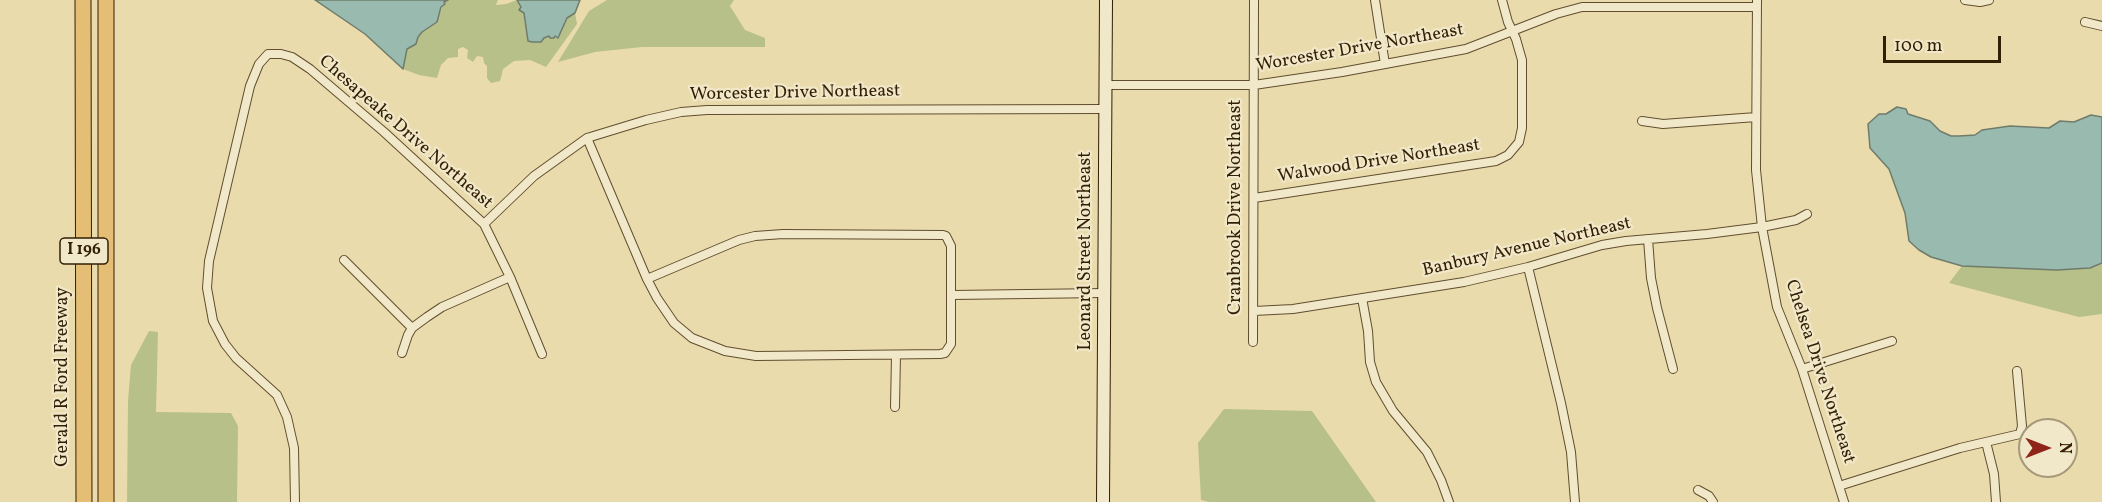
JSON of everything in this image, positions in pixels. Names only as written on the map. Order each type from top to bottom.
[{"type":"highway","name":"Gerald R Ford Freeway","points":[[83,0],[84,502]]},
{"type":"highway","name":"I 196","points":[[106,0],[106,502]]},
{"type":"main road","name":"Leonard Street Northeast","points":[[1104,502],[1106,0]]},
{"type":"street","name":"Cranbrook Drive Northeast","points":[[1253,342],[1254,0]]},
{"type":"street","points":[[1376,0],[1385,64]]},
{"type":"street","points":[[1502,0],[1512,31]]},
{"type":"street","points":[[1965,0],[1980,2],[1989,0]]},
{"type":"street","name":"Worcester Drive Northeast","points":[[1105,85],[1254,85],[1447,54],[1476,46],[1568,10],[1608,3],[1757,4]]},
{"type":"street","name":"Chelsea Drive Northeast","points":[[1757,4],[1756,170],[1762,227],[1777,307],[1802,369],[1844,502]]},
{"type":"street","points":[[2085,22],[2102,26]]},
{"type":"street","name":"Walwood Drive Northeast","points":[[1254,198],[1496,161],[1508,155],[1519,142],[1522,128],[1522,60],[1512,31]]},
{"type":"street","name":"Chesapeake Drive Northeast","points":[[295,502],[294,448],[287,417],[277,395],[236,358],[225,344],[213,321],[208,300],[209,261],[250,86],[259,64],[268,54],[292,57],[330,86],[484,224],[510,277],[542,354]]},
{"type":"street","name":"Worcester Drive Northeast","points":[[484,224],[534,176],[587,138],[681,112],[707,110],[1105,109]]},
{"type":"street","points":[[1642,122],[1663,124],[1756,117]]},
{"type":"street","points":[[587,138],[647,279],[664,311],[674,323],[703,344],[725,351],[756,356],[945,353],[951,344],[951,246],[946,236],[943,235],[783,234],[755,236],[731,243],[647,279]]},
{"type":"street","name":"Banbury Avenue Northeast","points":[[1254,311],[1293,309],[1472,280],[1528,267],[1602,245],[1762,227],[1796,220],[1807,214]]},
{"type":"street","points":[[1648,239],[1651,279],[1673,369]]},
{"type":"street","points":[[344,260],[412,328]]},
{"type":"street","points":[[1528,267],[1562,404],[1571,452],[1575,502]]},
{"type":"street","points":[[402,353],[412,328],[442,307],[510,277]]},
{"type":"street","points":[[952,295],[1104,293]]},
{"type":"street","points":[[1362,298],[1368,331],[1370,362],[1376,382],[1393,411],[1427,452],[1449,502]]},
{"type":"street","points":[[1802,369],[1892,341]]},
{"type":"street","points":[[895,407],[896,355]]},
{"type":"street","points":[[1839,486],[1960,448],[2012,437],[2022,432],[2017,371]]},
{"type":"street","points":[[1986,442],[1994,474],[1996,502]]},
{"type":"street","points":[[1698,490],[1709,496],[1713,502]]},
{"type":"green space","points":[[448,0],[498,0],[496,5],[517,0],[524,13],[528,40],[555,36],[567,18],[575,13],[577,24],[546,67],[530,60],[514,61],[503,69],[500,81],[491,83],[487,78],[487,66],[483,57],[477,56],[473,62],[467,58],[468,50],[463,47],[458,49],[458,57],[448,58],[441,65],[437,78],[403,69],[407,49],[416,44],[422,32],[437,22],[444,2]]},
{"type":"green space","points":[[607,0],[734,0],[730,6],[745,30],[765,38],[765,47],[642,47],[595,52],[558,62],[589,11]]},
{"type":"green space","points":[[2102,263],[2102,314],[2079,317],[1949,283],[1962,266],[2057,270],[2090,268]]},
{"type":"green space","points":[[149,331],[158,332],[156,412],[231,413],[238,426],[237,502],[127,502],[128,401],[131,365]]},
{"type":"green space","points":[[1224,409],[1312,411],[1376,502],[1209,502],[1201,500],[1198,443]]},
{"type":"water","points":[[315,0],[448,0],[441,7],[437,22],[422,32],[416,44],[407,49],[403,69],[365,34]]},
{"type":"water","points":[[517,0],[580,0],[575,13],[567,18],[558,38],[549,36],[541,42],[532,42],[528,41],[524,13],[519,10],[521,7]]},
{"type":"water","points":[[1897,107],[1906,109],[1908,114],[1930,121],[1940,131],[1951,136],[1975,135],[1982,130],[2010,126],[2049,128],[2060,121],[2074,122],[2091,115],[2102,117],[2102,263],[2090,268],[2057,270],[1962,266],[1931,257],[1919,250],[1909,241],[1905,213],[1889,169],[1870,148],[1868,124],[1879,114],[1886,114]]}]
